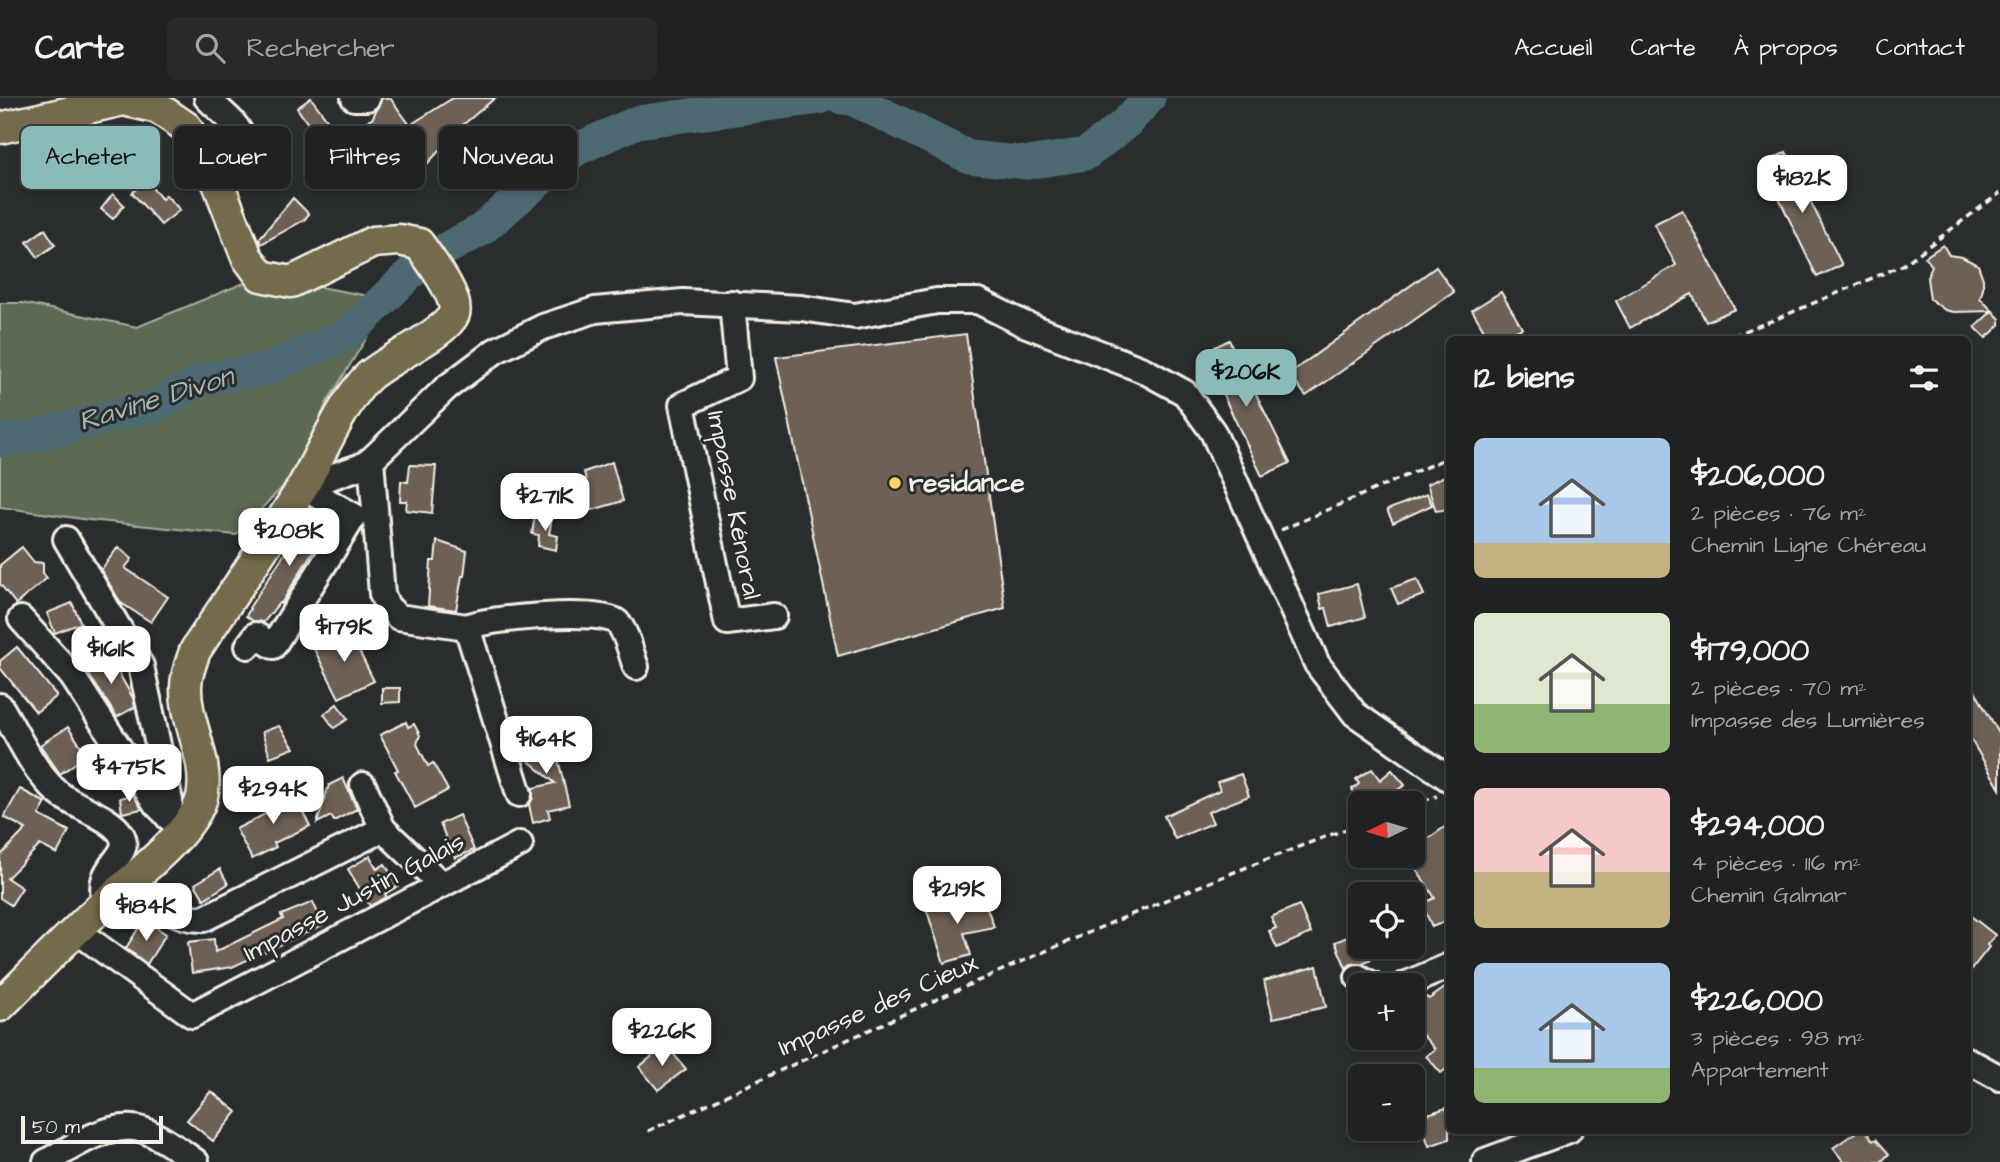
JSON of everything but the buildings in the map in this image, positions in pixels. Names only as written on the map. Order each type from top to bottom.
[{"type":"main road","points":[[0,128],[123,100],[158,108],[185,126]]},
{"type":"main road","points":[[0,1006],[106,902],[170,844],[175,824],[195,812],[202,798],[201,764],[187,703],[188,670],[195,651],[302,487],[349,404],[367,378],[389,360],[449,322],[455,311],[453,298],[419,244],[399,240],[373,242],[291,282],[261,276],[247,257],[220,189]]},
{"type":"street","points":[[207,98],[235,126]]},
{"type":"street","points":[[355,98],[367,98]]},
{"type":"street","points":[[302,487],[362,466],[371,460],[446,388],[495,351],[542,327],[595,310],[683,302],[732,303],[801,308],[855,316],[937,301],[978,301],[1022,323],[1143,370],[1185,393],[1213,432],[1317,664],[1354,714],[1443,788]]},
{"type":"street","name":"Impasse Kénoral","points":[[732,303],[739,378],[682,405],[727,622],[774,616]]},
{"type":"street","points":[[371,460],[382,594],[387,606],[398,617],[467,627],[477,622],[499,620],[585,614],[605,616],[617,622],[636,667]]},
{"type":"street","points":[[248,646],[256,635],[273,646],[354,516],[302,487]]},
{"type":"street","points":[[66,539],[141,666],[175,824]]},
{"type":"street","points":[[21,619],[72,676],[156,804],[175,824]]},
{"type":"street","points":[[467,627],[519,794]]},
{"type":"street","points":[[0,706],[42,777],[60,794],[113,825],[122,834],[124,844],[121,854],[101,885],[106,902]]},
{"type":"street","points":[[363,785],[383,829],[441,884]]},
{"type":"street","points":[[132,879],[155,900],[193,920],[203,919],[383,829]]},
{"type":"street","name":"Impasse Justin Galais","points":[[76,931],[192,1015],[520,844]]},
{"type":"street","points":[[1425,976],[1446,967]]},
{"type":"street","points":[[1425,991],[1446,980]]},
{"type":"street","points":[[1971,1062],[2000,1078]]},
{"type":"street","points":[[46,1162],[90,1138],[135,1128],[176,1147],[196,1162]]},
{"type":"street","points":[[1485,1161],[1558,1134]]},
{"type":"path","points":[[1732,336],[1903,265],[2000,192]]},
{"type":"path","points":[[1259,539],[1446,458]]},
{"type":"path","points":[[1425,798],[1443,788]]},
{"type":"path","name":"Impasse des Cieux","points":[[648,1131],[1060,944],[1348,828]]},
{"type":"green space","points":[[261,276],[390,300],[326,404],[296,473],[236,535],[89,520],[0,507],[0,303],[22,303],[137,327]]},
{"type":"waterway","name":"Ravine Divon","points":[[0,441],[23,438],[159,404],[202,379],[267,369],[348,334],[423,261],[481,230],[575,150],[637,122],[820,98]]},
{"type":"waterway","name":"Ravine Divon","points":[[842,98],[852,99],[969,157],[1027,163],[1086,154],[1126,123],[1149,98]]},
{"type":"place","name":"residance","points":[[895,483]]}]
